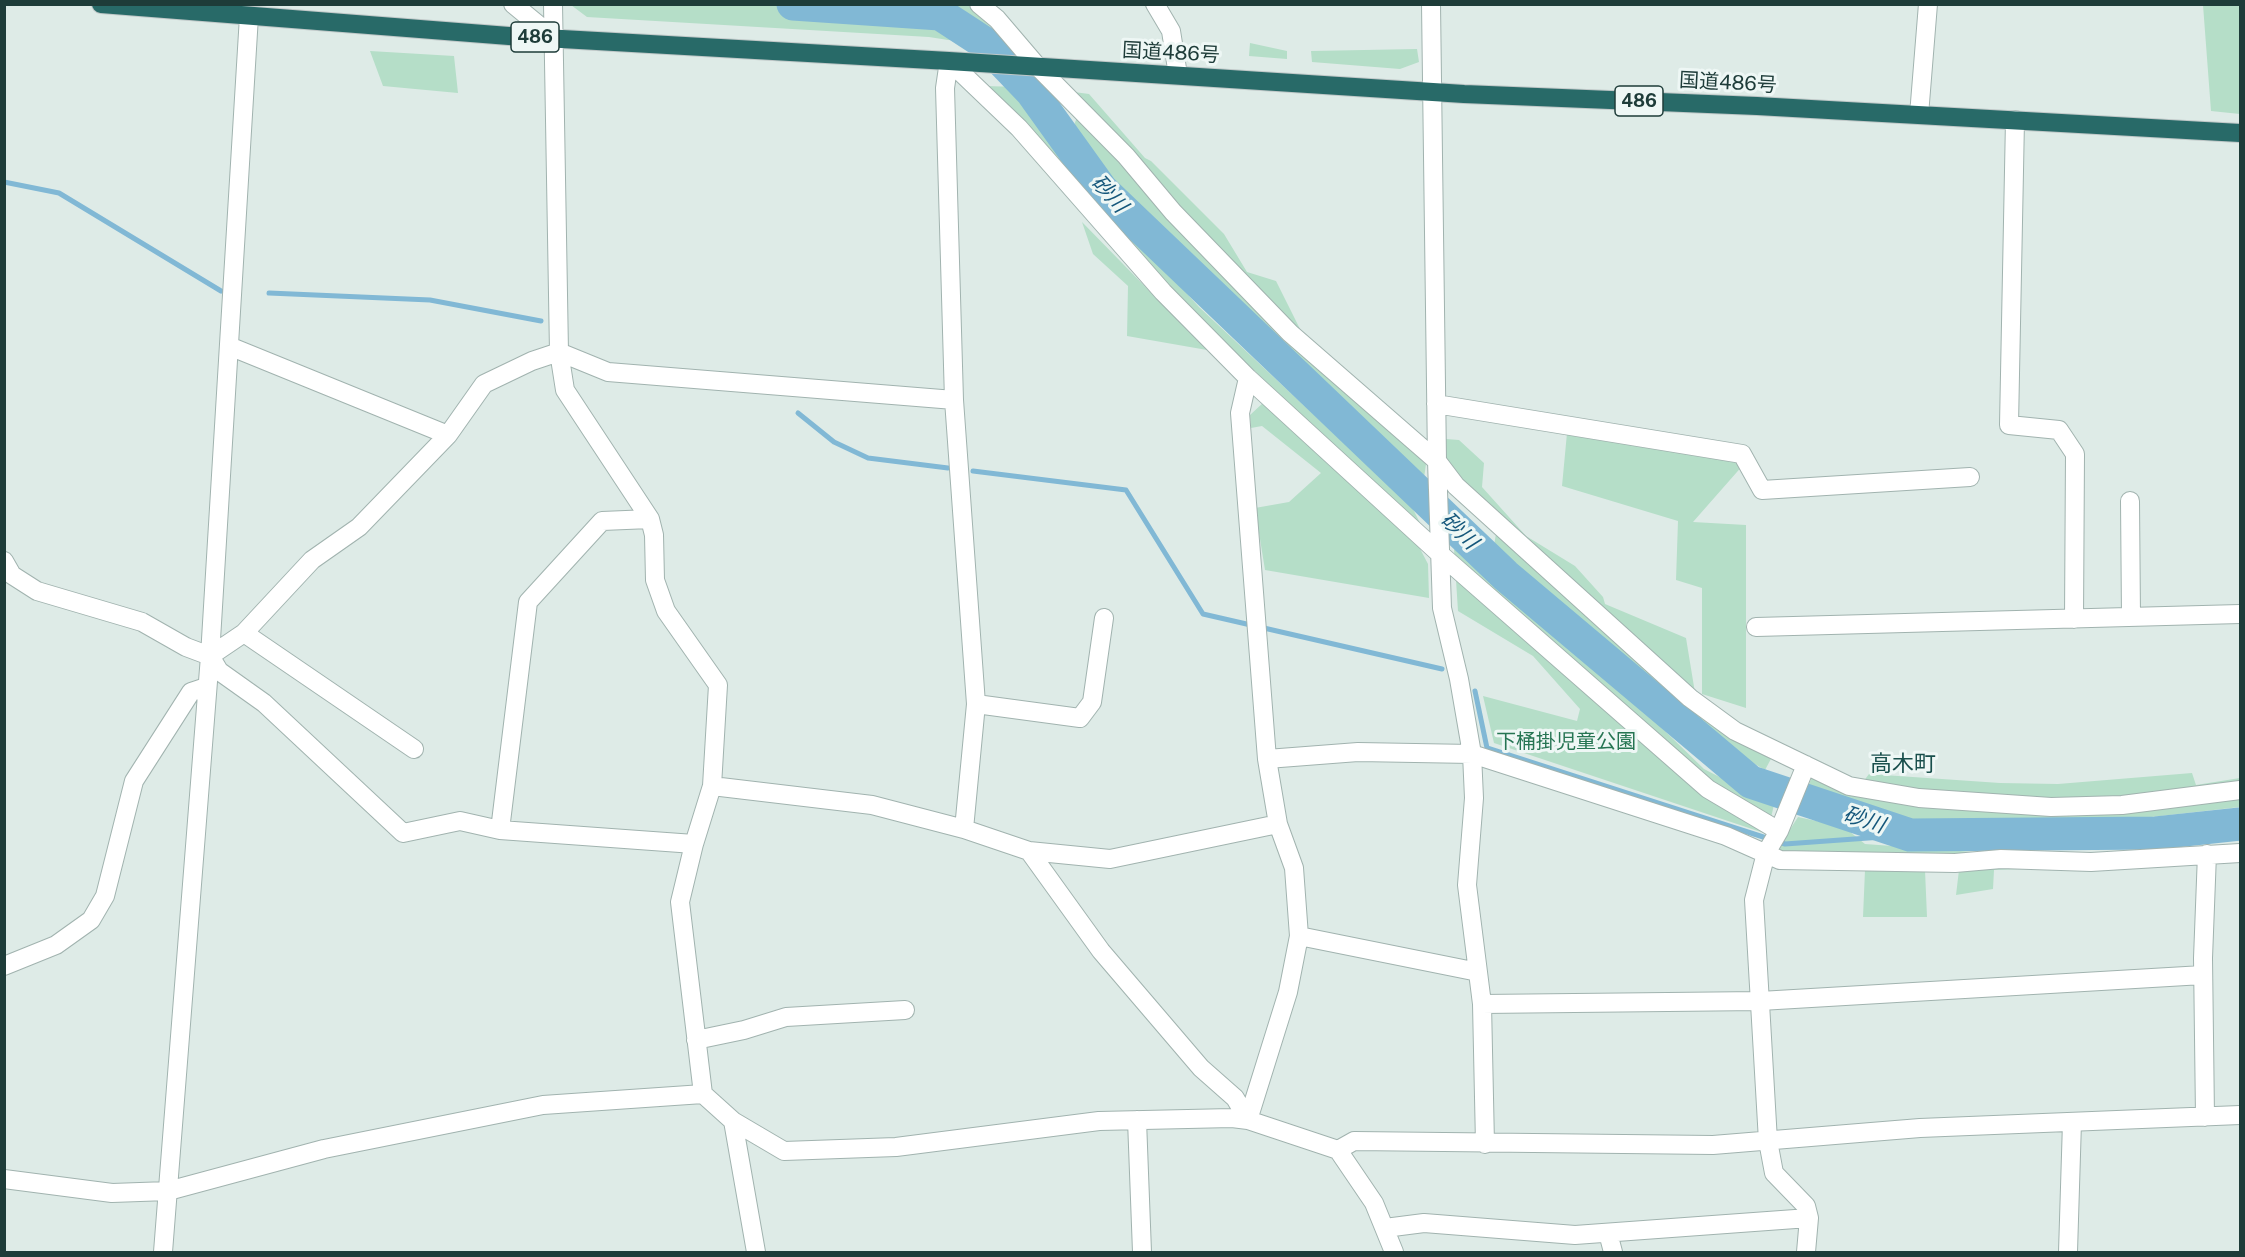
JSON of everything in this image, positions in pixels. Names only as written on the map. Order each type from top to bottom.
[{"type":"highway","name":"国道486号","points":[[101,4],[509,36],[1433,91],[2241,133]]},
{"type":"street","points":[[513,4],[553,37]]},
{"type":"street","points":[[980,4],[997,19],[1038,67],[1126,156],[1173,212],[1290,333],[1437,461],[1456,486],[1690,698],[1735,731],[1849,786],[1919,798],[2051,807],[2122,805],[2241,790]]},
{"type":"street","points":[[1155,4],[1171,31],[1178,75]]},
{"type":"street","points":[[1431,4],[1437,461],[1442,608],[1460,679],[1472,754],[1474,798],[1467,885],[1482,1004],[1485,1144]]},
{"type":"street","points":[[1919,115],[1928,4]]},
{"type":"street","points":[[553,8],[559,352],[565,390],[650,519],[654,535],[655,580],[666,611],[718,685],[712,786],[694,844],[680,902],[703,1094],[733,1121],[784,1151],[896,1147],[1099,1120],[1248,1120],[1338,1150],[1374,1203],[1394,1252]]},
{"type":"street","points":[[163,1252],[210,656],[249,16]]},
{"type":"street","points":[[949,61],[1019,128],[1163,292],[1248,378],[1440,554],[1708,789],[1779,831]]},
{"type":"street","points":[[949,61],[945,88],[954,400],[976,704],[964,829]]},
{"type":"street","points":[[2015,120],[2009,425],[2059,430],[2075,454],[2074,619]]},
{"type":"street","points":[[229,346],[448,435]]},
{"type":"street","points":[[210,656],[244,633],[312,560],[358,527],[448,435],[484,384],[532,361],[559,352],[608,372],[954,400]]},
{"type":"street","points":[[1248,378],[1240,413],[1267,759],[1278,824],[1294,868],[1299,936],[1288,992],[1248,1120]]},
{"type":"street","points":[[1436,404],[1742,454],[1762,490],[1970,477]]},
{"type":"street","points":[[2130,501],[2131,617]]},
{"type":"street","points":[[500,830],[528,602],[602,521],[650,519]]},
{"type":"street","points":[[4,561],[12,575],[37,591],[142,621],[186,647],[210,656],[219,670],[264,703],[403,833],[460,821],[500,830],[694,844]]},
{"type":"street","points":[[1756,627],[2241,614]]},
{"type":"street","points":[[976,704],[1080,718],[1092,702],[1104,618]]},
{"type":"street","points":[[244,633],[414,749]]},
{"type":"street","points":[[4,966],[56,945],[91,920],[105,896],[134,781],[191,692],[206,687]]},
{"type":"street","points":[[1267,759],[1358,752],[1472,754],[1726,836],[1780,860],[1955,863],[2001,859],[2091,862],[2241,853]]},
{"type":"street","points":[[1806,765],[1779,831],[1766,854],[1754,900],[1768,1141],[1774,1173],[1806,1206],[1809,1218],[1806,1252]]},
{"type":"street","points":[[712,786],[872,805],[964,829],[1029,851],[1110,859],[1278,824]]},
{"type":"street","points":[[1029,851],[1101,951],[1200,1068],[1235,1098],[1248,1120]]},
{"type":"street","points":[[2205,1117],[2203,975],[2207,854]]},
{"type":"street","points":[[1299,936],[1478,972]]},
{"type":"street","points":[[1482,1004],[1760,1001],[2203,975]]},
{"type":"street","points":[[696,1040],[744,1030],[786,1017],[905,1010]]},
{"type":"street","points":[[4,1179],[112,1193],[168,1191],[324,1149],[543,1105],[703,1094]]},
{"type":"street","points":[[1338,1150],[1354,1141],[1713,1145],[1920,1128],[2241,1116]]},
{"type":"street","points":[[1137,1120],[1142,1252]]},
{"type":"street","points":[[733,1121],[756,1252]]},
{"type":"street","points":[[2068,1252],[2072,1122]]},
{"type":"street","points":[[1385,1228],[1424,1224],[1575,1235],[1809,1218]]},
{"type":"street","points":[[1608,1233],[1613,1252]]},
{"type":"green space","points":[[571,5],[968,5],[1008,44],[929,37],[587,17]]},
{"type":"green space","points":[[2203,5],[2240,5],[2240,114],[2211,111]]},
{"type":"green space","points":[[1250,43],[1287,51],[1287,59],[1249,56]]},
{"type":"green space","points":[[1417,49],[1419,62],[1400,69],[1312,62],[1311,51]]},
{"type":"green space","points":[[370,51],[454,56],[458,93],[383,86]]},
{"type":"green space","points":[[985,86],[1018,87],[1094,192],[1199,307],[1412,507],[1424,531],[1165,286]]},
{"type":"green space","points":[[1074,92],[1089,94],[1145,158],[1151,161],[1224,234],[1247,272],[1276,281],[1306,341],[1175,208]]},
{"type":"green space","points":[[1078,115],[1149,197],[1313,363],[1426,464],[1424,478],[1272,342],[1092,167],[1074,125]]},
{"type":"green space","points":[[1082,222],[1207,350],[1127,336],[1128,286],[1093,254]]},
{"type":"green space","points":[[1264,402],[1416,541],[1428,564],[1429,598],[1265,570],[1255,508],[1289,502],[1321,473],[1262,426],[1251,428],[1250,415]]},
{"type":"green space","points":[[1567,433],[1740,460],[1744,464],[1693,522],[1746,525],[1746,708],[1702,694],[1702,588],[1676,580],[1678,521],[1562,486]]},
{"type":"green space","points":[[1446,439],[1459,440],[1484,463],[1482,487],[1526,536],[1575,566],[1603,597],[1605,604],[1686,638],[1698,711],[1772,757],[1765,770],[1734,752],[1662,695],[1493,551],[1496,534],[1445,464]]},
{"type":"green space","name":"下桶掛児童公園","points":[[1454,549],[1492,572],[1598,666],[1704,769],[1774,805],[1767,834],[1494,743],[1483,696],[1577,721],[1580,709],[1533,656],[1458,611]]},
{"type":"green space","points":[[2192,773],[2196,785],[2240,778],[2240,807],[2134,819],[1983,820],[1907,828],[1806,792],[1813,774],[1863,782],[1869,774],[2000,783],[2058,784]]},
{"type":"green space","points":[[1798,817],[1844,827],[1865,844],[1987,853],[1955,858],[1775,853]]},
{"type":"green space","points":[[2006,863],[2053,868],[1994,870],[1993,889],[1956,895],[1959,870]]},
{"type":"green space","points":[[1865,870],[1925,870],[1927,917],[1863,917]]},
{"type":"waterway","name":"砂川","points":[[793,4],[940,14],[986,44],[1031,91],[1102,190],[1505,575],[1751,782],[1910,835],[2156,833],[2240,824]]},
{"type":"waterway","points":[[4,182],[59,193],[221,291]]},
{"type":"waterway","points":[[269,293],[430,300],[541,321]]},
{"type":"waterway","points":[[798,413],[834,442],[868,458],[948,468]]},
{"type":"waterway","points":[[973,471],[1126,490],[1203,614],[1442,669]]},
{"type":"waterway","points":[[1475,691],[1487,748],[1785,844],[1910,835]]},
{"type":"district","name":"高木町","points":[[1903,764]]}]
